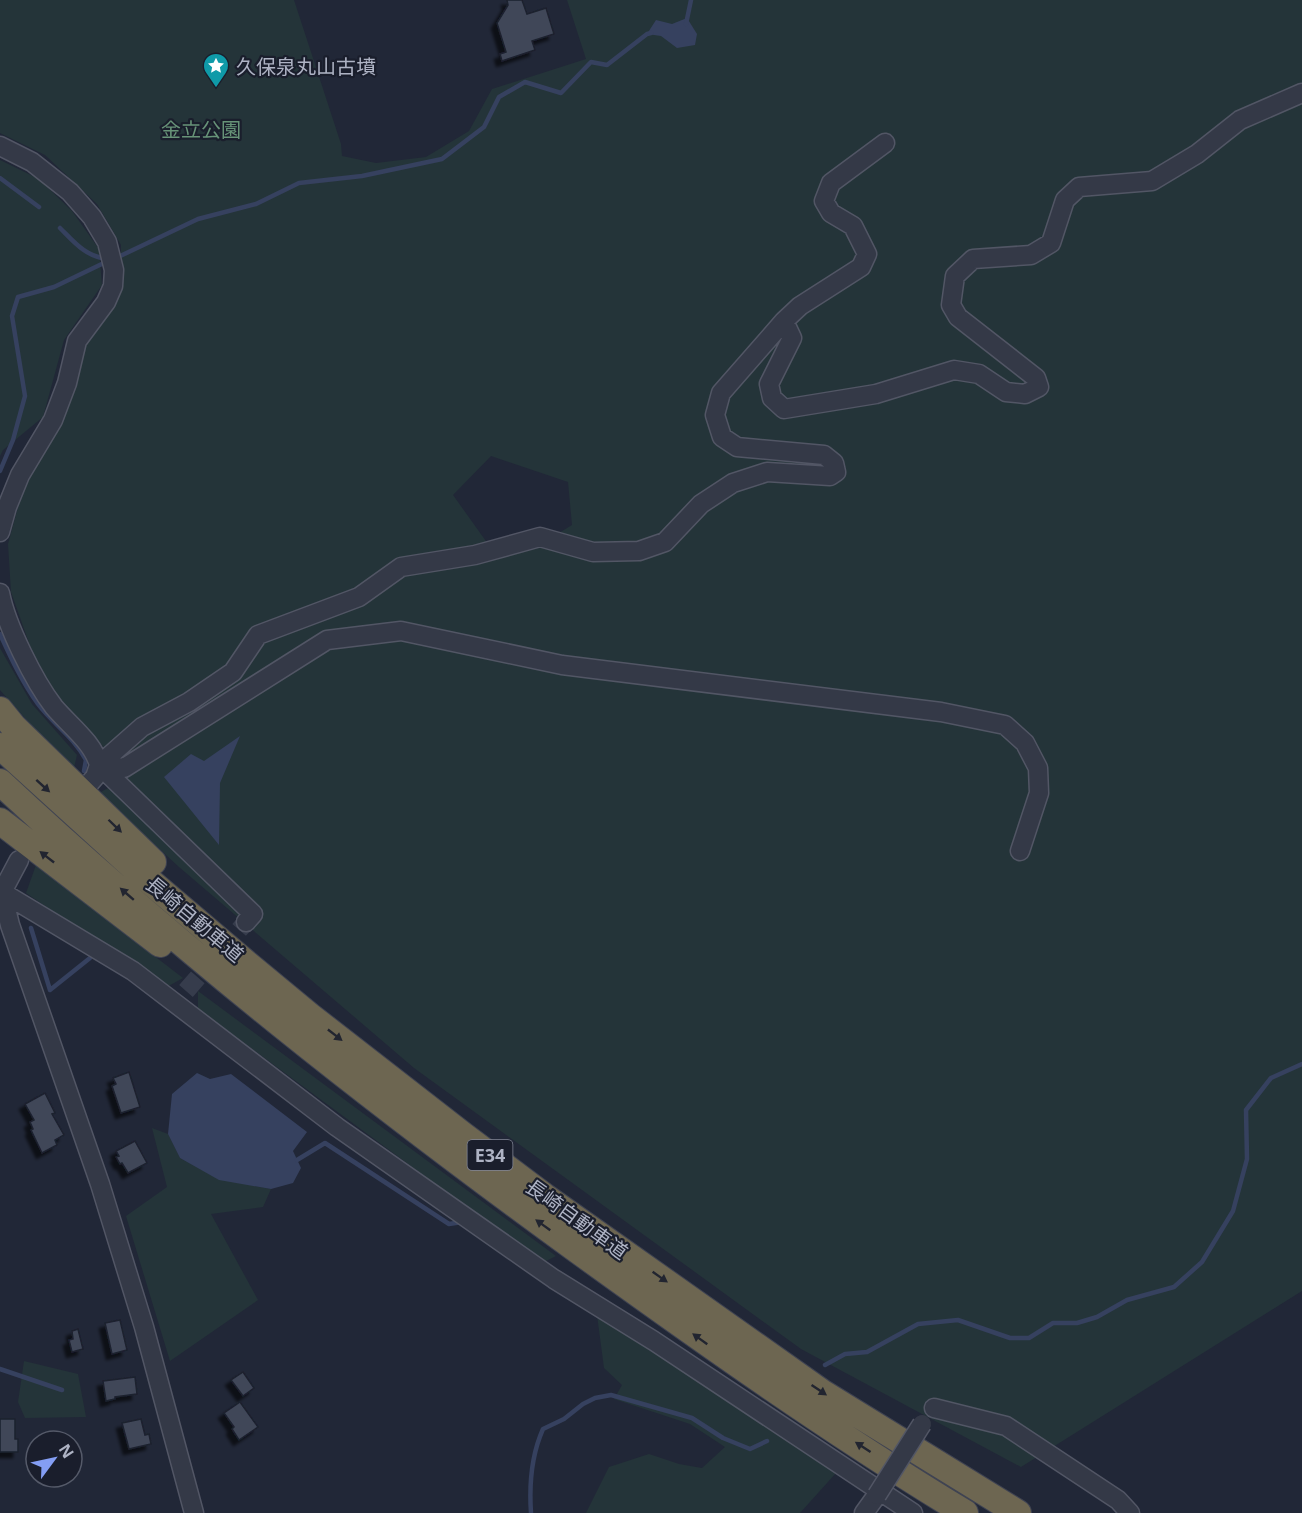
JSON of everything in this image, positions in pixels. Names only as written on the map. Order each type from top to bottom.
[{"type":"highway","points":[[0,710],[310,1016]]},
{"type":"highway","name":"長崎自動車道","points":[[0,746],[133,867],[310,1016],[544,1196],[804,1379],[1018,1513]]},
{"type":"highway","name":"長崎自動車道","points":[[0,782],[223,978],[448,1156],[710,1346],[965,1513]]},
{"type":"highway","points":[[0,821],[366,1098],[448,1156]]},
{"type":"street","points":[[784,321],[792,338],[769,384],[772,398],[784,409],[876,394],[954,370],[979,374],[1006,392],[1025,394],[1039,387],[1036,378],[958,317],[951,305],[955,276],[973,259],[1031,255],[1051,243],[1065,200],[1079,187],[1152,181],[1197,154],[1240,120],[1302,93]]},
{"type":"street","points":[[88,785],[95,777],[99,765],[142,727],[189,702],[233,672],[258,635],[359,597],[401,567],[475,555],[540,537],[593,552],[639,551],[665,542],[701,504],[733,483],[767,472],[830,476],[836,472],[834,463],[824,455],[737,447],[722,436],[715,416],[721,393],[784,321],[800,306],[861,267],[867,254],[853,226],[831,213],[824,201],[831,183],[885,143]]},
{"type":"street","points":[[0,146],[32,162],[70,192],[92,217],[111,251],[114,270],[113,286],[106,302],[77,341],[67,383],[53,420],[20,475],[0,532]]},
{"type":"street","points":[[0,593],[2,605],[22,652],[53,705],[96,754],[99,765],[253,914],[246,922]]},
{"type":"street","points":[[99,765],[124,768],[327,640],[401,631],[562,665],[940,712],[1005,725],[1025,743],[1038,768],[1039,793],[1020,851]]},
{"type":"street","points":[[19,860],[1,892],[22,963],[100,1184],[144,1328],[194,1513]]},
{"type":"street","points":[[1,892],[181,997],[337,1127],[554,1279],[654,1341],[913,1513]]},
{"type":"street","points":[[934,1408],[1006,1426],[1118,1500],[1130,1513]]},
{"type":"street","points":[[864,1513],[922,1424]]},
{"type":"green space","name":"金立公園","points":[[0,0],[294,0],[341,144],[342,156],[376,163],[426,157],[469,131],[492,89],[586,59],[567,0],[1302,0],[1302,1291],[1021,1467],[801,1349],[414,1068],[179,867],[99,793],[124,779],[113,757],[63,705],[36,663],[11,592],[8,544],[21,496],[70,395],[86,343],[121,292],[121,245],[97,204],[45,155],[0,133]],"holes":[[[491,456],[568,482],[572,525],[531,550],[493,551],[453,495]]]},
{"type":"green space","points":[[0,160],[39,179],[72,211],[99,249],[102,285],[64,340],[43,417],[3,450],[0,456]]},
{"type":"green space","points":[[0,648],[32,704],[77,755],[73,772],[0,690]]},
{"type":"green space","points":[[36,865],[183,978],[165,988],[26,893]]},
{"type":"green space","points":[[198,991],[556,1256],[542,1263],[198,1009]]},
{"type":"green space","points":[[152,1128],[168,1134],[180,1158],[219,1179],[271,1189],[263,1207],[211,1214],[258,1300],[170,1361],[126,1216],[167,1187]]},
{"type":"green space","points":[[597,1315],[691,1372],[836,1473],[800,1513],[586,1513],[609,1467],[649,1454],[679,1464],[702,1468],[725,1447],[690,1424],[614,1399],[622,1385],[604,1368]]},
{"type":"green space","points":[[24,1361],[78,1374],[86,1417],[25,1418],[18,1402]]},
{"type":"water","points":[[687,18],[697,34],[695,45],[677,48],[661,36],[647,34],[656,20],[672,24]]},
{"type":"water","points":[[240,736],[220,783],[219,845],[164,777],[191,754],[204,761]]},
{"type":"water","points":[[197,1073],[210,1079],[231,1074],[307,1132],[293,1151],[301,1168],[293,1183],[271,1189],[219,1180],[180,1158],[168,1134],[172,1094]]},
{"type":"building","points":[[507,0],[522,0],[527,14],[546,8],[554,34],[532,41],[535,50],[502,61],[500,54],[506,52],[497,23],[508,5]]},
{"type":"building","points":[[129,1072],[140,1107],[121,1113],[112,1086],[116,1084],[113,1078]]},
{"type":"building","points":[[45,1093],[55,1113],[52,1114],[64,1135],[55,1140],[57,1145],[42,1153],[31,1130],[33,1129],[30,1122],[34,1120],[25,1104]]},
{"type":"building","points":[[135,1141],[147,1163],[128,1173],[116,1157],[119,1156],[116,1151]]},
{"type":"building","points":[[120,1320],[127,1350],[112,1354],[105,1323]]},
{"type":"building","points":[[78,1329],[83,1349],[72,1352],[69,1340],[73,1339],[72,1331]]},
{"type":"building","points":[[243,1372],[254,1388],[243,1396],[231,1380]]},
{"type":"building","points":[[135,1377],[137,1394],[115,1397],[115,1399],[106,1401],[103,1381]]},
{"type":"building","points":[[240,1402],[258,1427],[239,1440],[232,1429],[234,1427],[224,1413]]},
{"type":"building","points":[[0,1419],[15,1419],[15,1439],[18,1439],[18,1452],[0,1452]]},
{"type":"building","points":[[141,1419],[145,1435],[149,1434],[151,1444],[129,1449],[122,1423]]},
{"type":"waterway","points":[[686,24],[691,0]]},
{"type":"waterway","points":[[116,258],[198,219],[256,204],[299,183],[362,176],[442,159],[484,127],[499,97],[525,82],[561,93],[591,62],[607,65],[651,33]]},
{"type":"waterway","points":[[0,178],[39,207]]},
{"type":"waterway","points":[[60,228],[86,252],[107,259]]},
{"type":"waterway","points":[[0,471],[13,440],[25,396],[12,316],[18,297],[54,287],[108,261]]},
{"type":"waterway","points":[[0,634],[32,696],[69,737],[86,760],[84,771]]},
{"type":"waterway","points":[[31,928],[50,990],[90,958]]},
{"type":"waterway","points":[[825,1365],[845,1354],[867,1352],[918,1324],[958,1320],[1010,1338],[1029,1338],[1053,1323],[1077,1323],[1097,1317],[1127,1300],[1174,1287],[1202,1262],[1233,1211],[1247,1159],[1246,1110],[1271,1078],[1302,1064]]},
{"type":"waterway","points":[[297,1160],[325,1143],[449,1224],[462,1222]]},
{"type":"waterway","points":[[0,1369],[62,1390]]},
{"type":"waterway","points":[[531,1513],[532,1470],[543,1429],[564,1419],[595,1398],[611,1395],[692,1418],[723,1438],[750,1449],[767,1441]]},
{"type":"tunnel","points":[[186,991],[246,922]]},
{"type":"place","name":"久保泉丸山古墳","points":[[216,89]]}]
